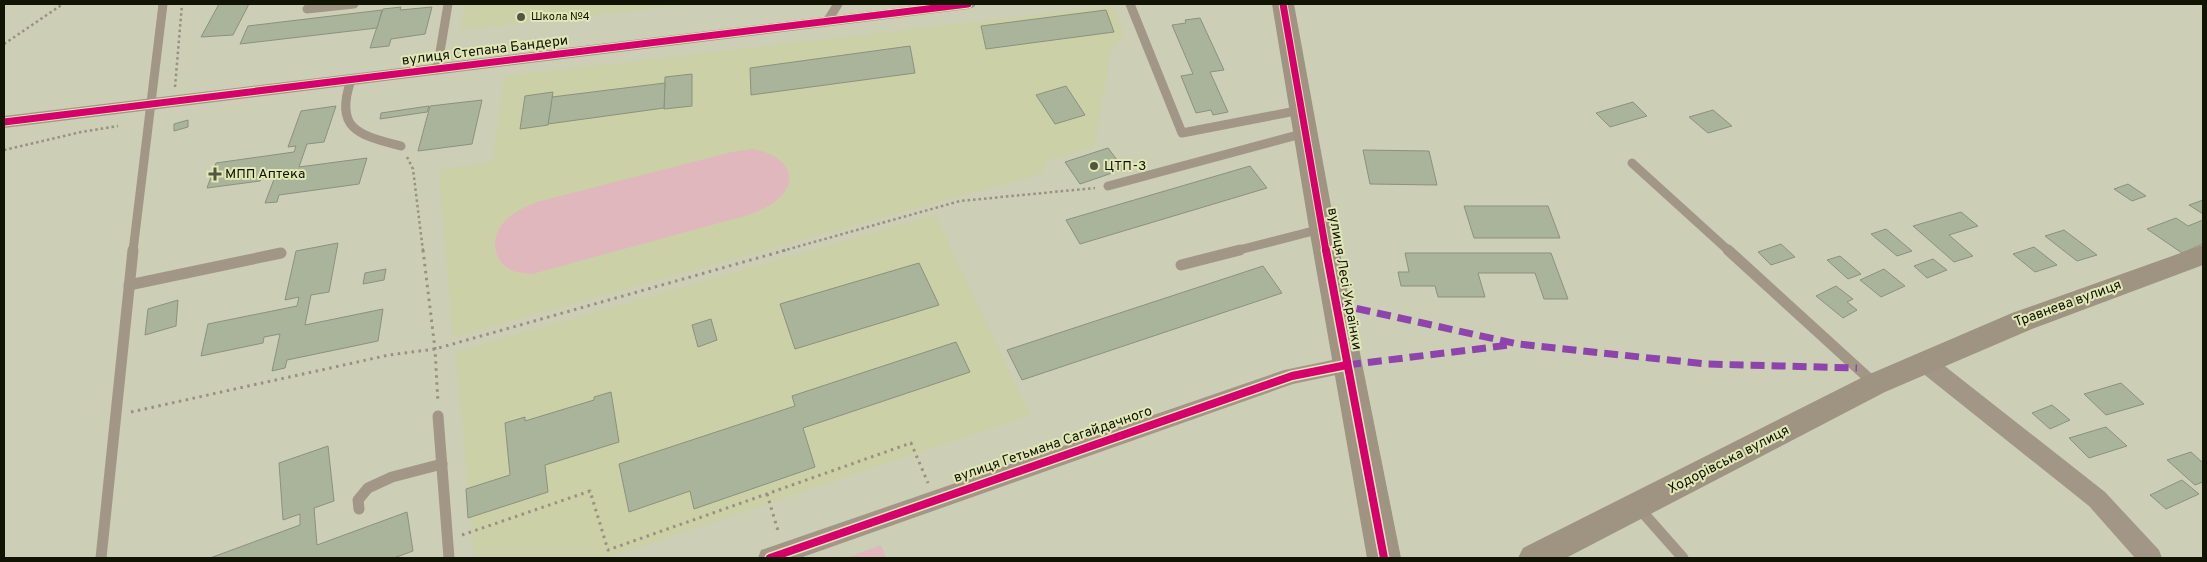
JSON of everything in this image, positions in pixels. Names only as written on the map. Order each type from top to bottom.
[{"type":"main road","name":"вулиця Лесі Українки","points":[[1283,4],[1322,228],[1384,558]]},
{"type":"main road","name":"Травнева вулиця","points":[[1930,360],[2022,321],[2203,255]]},
{"type":"main road","name":"Ходорівська вулиця","points":[[1536,558],[1875,384],[1930,360]]},
{"type":"street","name":"вулиця Степана Бандери","points":[[4,122],[152,102],[438,70],[968,4]]},
{"type":"street","points":[[1930,360],[2097,499],[2150,558]]},
{"type":"street","name":"вулиця Гетьмана Сагайдачного","points":[[777,556],[935,499],[1292,376],[1347,365]]},
{"type":"lane","points":[[101,558],[129,285],[163,4]]},
{"type":"lane","points":[[307,9],[354,4]]},
{"type":"lane","points":[[438,70],[448,4]]},
{"type":"lane","points":[[828,20],[838,4]]},
{"type":"lane","points":[[1130,4],[1182,133],[1303,121]]},
{"type":"lane","points":[[352,80],[344,95],[344,114],[356,131],[374,139],[401,146]]},
{"type":"lane","points":[[1108,186],[1303,121]]},
{"type":"lane","points":[[1632,164],[1875,384]]},
{"type":"lane","points":[[1181,265],[1322,228]]},
{"type":"lane","points":[[129,285],[281,253]]},
{"type":"lane","points":[[438,416],[449,558]]},
{"type":"lane","points":[[359,509],[358,500],[368,488],[392,477],[442,464]]},
{"type":"lane","points":[[1638,507],[1683,558]]},
{"type":"path","points":[[4,44],[63,4]]},
{"type":"path","points":[[174,100],[182,4]]},
{"type":"path","points":[[4,150],[81,132],[149,120]]},
{"type":"path","points":[[401,146],[413,170],[435,349],[438,416]]},
{"type":"path","points":[[116,416],[389,355],[435,349],[960,201],[1108,186]]},
{"type":"path","points":[[447,540],[590,491],[608,550],[911,443],[935,499]]},
{"type":"path","points":[[767,494],[777,556]]},
{"type":"shaded area","name":"Школа №4","points":[[465,4],[698,4],[460,30]]},
{"type":"shaded area","points":[[1114,6],[1124,33],[1110,52],[1095,146],[1046,161],[1043,173],[453,337],[439,170],[492,162],[505,76]]},
{"type":"shaded area","points":[[752,149],[777,158],[788,170],[789,178],[788,186],[776,201],[752,214],[532,274],[508,269],[498,258],[495,243],[499,229],[504,222],[519,210],[537,202],[732,152]]},
{"type":"shaded area","points":[[935,215],[1030,415],[607,558],[474,558],[456,352]]},
{"type":"shaded area","points":[[881,545],[886,558],[846,558]]},
{"type":"building","points":[[219,4],[249,4],[233,35],[201,37]]},
{"type":"building","points":[[401,7],[400,10],[432,7],[425,34],[391,39],[389,46],[370,48],[383,9]]},
{"type":"building","points":[[382,10],[377,28],[240,44],[248,26]]},
{"type":"building","points":[[1106,10],[1114,32],[986,49],[981,26]]},
{"type":"building","points":[[1200,18],[1224,70],[1210,72],[1228,112],[1213,115],[1211,110],[1196,113],[1181,76],[1193,74],[1172,25],[1186,23],[1185,20]]},
{"type":"building","points":[[910,46],[915,73],[751,95],[750,68]]},
{"type":"building","points":[[692,74],[692,106],[664,109],[665,77]]},
{"type":"building","points":[[665,83],[664,108],[548,124],[552,97]]},
{"type":"building","points":[[1066,86],[1085,115],[1055,124],[1036,95]]},
{"type":"building","points":[[553,92],[548,125],[520,129],[525,96]]},
{"type":"building","points":[[482,100],[472,144],[418,151],[430,106]]},
{"type":"building","points":[[1633,102],[1647,116],[1610,127],[1596,113]]},
{"type":"building","points":[[336,106],[324,142],[307,144],[299,167],[367,158],[359,184],[279,195],[277,202],[265,203],[276,174],[262,176],[260,181],[207,188],[216,163],[294,152],[296,146],[288,147],[301,111]]},
{"type":"building","points":[[429,106],[427,112],[380,119],[381,113]]},
{"type":"building","points":[[1713,110],[1732,126],[1708,133],[1689,117]]},
{"type":"building","points":[[188,120],[188,127],[174,131],[174,124]]},
{"type":"building","name":"ЦТП-3","points":[[1108,148],[1124,169],[1080,184],[1065,162]]},
{"type":"building","points":[[1363,150],[1429,151],[1437,185],[1370,184]]},
{"type":"building","points":[[1250,166],[1267,188],[1080,244],[1066,220]]},
{"type":"building","points":[[2128,184],[2146,196],[2132,201],[2114,189]]},
{"type":"building","points":[[2203,200],[2203,214],[2189,205]]},
{"type":"building","points":[[1464,206],[1548,206],[1560,238],[1474,238]]},
{"type":"building","points":[[1961,212],[1978,226],[1949,235],[1973,256],[1954,262],[1913,226]]},
{"type":"building","points":[[2176,218],[2188,226],[2203,220],[2203,244],[2182,253],[2147,229]]},
{"type":"building","points":[[1886,229],[1912,251],[1897,256],[1871,234]]},
{"type":"building","points":[[2064,230],[2097,255],[2077,261],[2045,236]]},
{"type":"building","points":[[338,243],[329,292],[311,295],[305,325],[383,309],[378,341],[287,360],[285,368],[272,371],[280,334],[264,337],[263,343],[201,356],[208,324],[297,306],[299,297],[285,300],[296,251]]},
{"type":"building","points":[[1781,244],[1795,257],[1771,265],[1758,252]]},
{"type":"building","points":[[2034,247],[2057,265],[2035,272],[2013,254]]},
{"type":"building","points":[[1405,253],[1551,253],[1568,299],[1544,299],[1535,273],[1478,273],[1485,297],[1438,297],[1435,286],[1401,286],[1398,272],[1409,272]]},
{"type":"building","points":[[1840,256],[1861,274],[1848,279],[1827,260]]},
{"type":"building","points":[[1933,259],[1947,270],[1927,278],[1914,266]]},
{"type":"building","points":[[919,263],[939,305],[795,349],[780,304]]},
{"type":"building","points":[[1263,266],[1282,293],[1022,380],[1007,350]]},
{"type":"building","points":[[386,269],[384,280],[363,284],[365,273]]},
{"type":"building","points":[[1884,269],[1905,286],[1881,297],[1860,280]]},
{"type":"building","points":[[1836,286],[1853,299],[1847,302],[1857,310],[1843,318],[1816,296]]},
{"type":"building","points":[[178,300],[176,326],[145,335],[148,309]]},
{"type":"building","points":[[711,319],[717,340],[698,347],[692,325]]},
{"type":"building","points":[[956,342],[970,372],[803,428],[815,467],[694,509],[690,491],[629,512],[619,464],[795,406],[792,396]]},
{"type":"building","points":[[2121,383],[2144,404],[2106,415],[2084,394]]},
{"type":"building","points":[[611,392],[619,442],[545,465],[548,492],[468,518],[466,489],[510,475],[505,423],[525,417],[525,421],[594,400],[594,397]]},
{"type":"building","points":[[2052,405],[2070,420],[2050,429],[2032,413]]},
{"type":"building","points":[[2106,427],[2127,446],[2089,458],[2069,438]]},
{"type":"building","points":[[328,446],[334,501],[314,508],[317,545],[407,512],[413,551],[394,558],[210,558],[300,525],[300,514],[283,520],[279,463]]},
{"type":"building","points":[[2191,452],[2203,463],[2203,482],[2195,485],[2167,460]]},
{"type":"building","points":[[2182,480],[2199,494],[2166,509],[2150,495]]},
{"type":"marked path","points":[[1336,304],[1518,344],[1706,364],[1857,368]]},
{"type":"marked path","points":[[1347,365],[1510,345]]},
{"type":"cycle path","points":[[4,122],[968,4]]},
{"type":"cycle path","points":[[1283,4],[1322,228],[1384,558]]},
{"type":"cycle path","points":[[770,558],[1292,376],[1347,365]]},
{"type":"place","name":"Школа №4","points":[[521,17]]},
{"type":"place","name":"ЦТП-3","points":[[1094,166]]},
{"type":"place","name":"МПП Аптека","points":[[215,174]]}]
